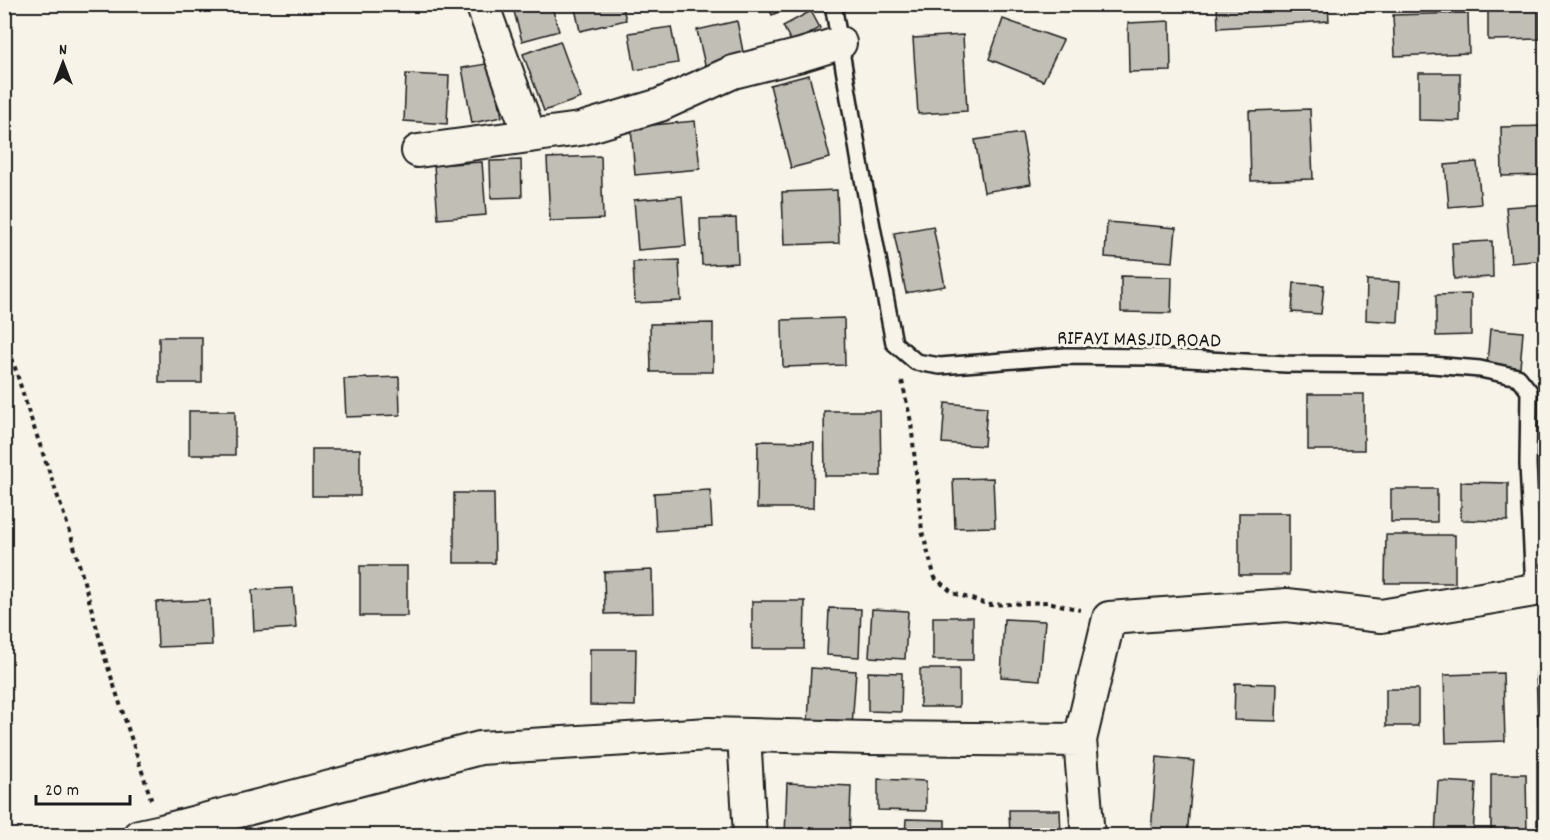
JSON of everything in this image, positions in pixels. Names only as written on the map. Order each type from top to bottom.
[{"type":"street","points":[[482,4],[530,136]]},
{"type":"street","points":[[418,151],[580,129],[660,105],[733,72],[840,43]]},
{"type":"street","points":[[1088,836],[1080,740],[1109,618],[1287,604],[1381,616],[1540,589]]},
{"type":"street","points":[[155,834],[480,747],[709,734],[1080,740]]},
{"type":"street","points":[[744,735],[750,836]]},
{"type":"lane","points":[[833,4],[894,343]]},
{"type":"lane","name":"RIFAYI MASJID ROAD","points":[[894,343],[915,362],[940,366],[1066,356],[1150,357],[1286,363],[1432,365],[1480,369],[1518,377],[1529,391],[1528,464],[1540,589]]},
{"type":"path","points":[[4,332],[29,413],[72,535],[155,834]]},
{"type":"path","points":[[894,343],[911,422],[922,531],[935,578],[953,593],[990,604],[1048,602],[1109,618]]},
{"type":"building","points":[[512,4],[551,4],[559,31],[522,41]]},
{"type":"building","points":[[574,4],[622,4],[626,20],[580,31]]},
{"type":"building","points":[[767,4],[796,4],[772,15]]},
{"type":"building","points":[[1217,4],[1328,4],[1329,21],[1218,28]]},
{"type":"building","points":[[1488,4],[1540,4],[1540,39],[1488,40]]},
{"type":"building","points":[[811,11],[820,28],[792,43],[783,26]]},
{"type":"building","points":[[1468,13],[1469,53],[1395,56],[1393,15]]},
{"type":"building","points":[[1003,19],[1063,40],[1043,81],[989,59]]},
{"type":"building","points":[[737,21],[744,57],[705,65],[697,30]]},
{"type":"building","points":[[1170,21],[1171,71],[1129,72],[1128,23]]},
{"type":"building","points":[[671,27],[678,63],[635,70],[629,33]]},
{"type":"building","points":[[963,35],[967,111],[918,114],[913,38]]},
{"type":"building","points":[[560,41],[581,98],[544,111],[523,54]]},
{"type":"building","points":[[492,63],[502,117],[472,123],[462,68]]},
{"type":"building","points":[[1419,73],[1460,73],[1460,121],[1419,120]]},
{"type":"building","points":[[406,74],[449,76],[447,124],[404,121]]},
{"type":"building","points":[[809,75],[830,158],[791,168],[770,85]]},
{"type":"building","points":[[1310,109],[1313,179],[1251,181],[1249,111]]},
{"type":"building","points":[[695,121],[700,169],[635,175],[631,127]]},
{"type":"building","points":[[1546,126],[1546,175],[1502,176],[1501,127]]},
{"type":"building","points":[[1022,133],[1031,184],[984,192],[975,140]]},
{"type":"building","points":[[601,156],[603,219],[550,221],[547,158]]},
{"type":"building","points":[[521,160],[522,197],[491,198],[490,161]]},
{"type":"building","points":[[482,162],[486,215],[438,219],[434,165]]},
{"type":"building","points":[[1477,162],[1481,204],[1449,207],[1445,165]]},
{"type":"building","points":[[837,190],[839,243],[784,245],[782,192]]},
{"type":"building","points":[[682,196],[686,246],[638,250],[634,200]]},
{"type":"building","points":[[1546,204],[1546,260],[1511,263],[1506,207]]},
{"type":"building","points":[[736,218],[738,263],[702,265],[700,219]]},
{"type":"building","points":[[1107,222],[1176,228],[1173,262],[1105,257]]},
{"type":"building","points":[[933,226],[945,286],[906,293],[894,233]]},
{"type":"building","points":[[1492,241],[1493,277],[1454,279],[1452,243]]},
{"type":"building","points":[[679,260],[681,301],[635,303],[633,262]]},
{"type":"building","points":[[1121,276],[1172,277],[1171,313],[1121,312]]},
{"type":"building","points":[[1367,280],[1400,282],[1398,322],[1366,320]]},
{"type":"building","points":[[1294,283],[1324,285],[1321,314],[1292,312]]},
{"type":"building","points":[[1471,294],[1471,335],[1436,336],[1436,295]]},
{"type":"building","points":[[844,318],[845,365],[783,367],[782,320]]},
{"type":"building","points":[[713,323],[713,372],[651,372],[650,324]]},
{"type":"building","points":[[1490,329],[1523,332],[1520,368],[1487,365]]},
{"type":"building","points":[[159,337],[202,337],[202,383],[159,383]]},
{"type":"building","points":[[399,377],[400,415],[346,417],[344,379]]},
{"type":"building","points":[[1308,394],[1364,394],[1364,450],[1308,450]]},
{"type":"building","points":[[945,403],[987,407],[984,446],[942,443]]},
{"type":"building","points":[[189,411],[235,411],[235,455],[189,455]]},
{"type":"building","points":[[824,411],[880,411],[881,476],[825,476]]},
{"type":"building","points":[[758,441],[814,442],[813,508],[757,508]]},
{"type":"building","points":[[312,449],[360,449],[360,496],[312,496]]},
{"type":"building","points":[[993,478],[995,527],[955,528],[953,479]]},
{"type":"building","points":[[1461,482],[1508,483],[1508,521],[1461,520]]},
{"type":"building","points":[[1391,489],[1437,489],[1437,522],[1391,522]]},
{"type":"building","points":[[710,490],[712,527],[656,531],[654,493]]},
{"type":"building","points":[[454,493],[494,493],[495,563],[454,563]]},
{"type":"building","points":[[1239,513],[1289,513],[1289,575],[1239,575]]},
{"type":"building","points":[[1386,535],[1455,535],[1455,583],[1385,583]]},
{"type":"building","points":[[360,566],[407,566],[407,616],[360,616]]},
{"type":"building","points":[[652,570],[653,613],[605,614],[604,572]]},
{"type":"building","points":[[293,588],[296,628],[254,631],[252,590]]},
{"type":"building","points":[[210,600],[212,645],[158,647],[156,602]]},
{"type":"building","points":[[752,601],[805,601],[804,649],[752,649]]},
{"type":"building","points":[[829,608],[861,609],[859,657],[827,655]]},
{"type":"building","points":[[872,609],[908,611],[905,659],[869,657]]},
{"type":"building","points":[[933,617],[973,617],[973,660],[933,660]]},
{"type":"building","points":[[1004,619],[1045,621],[1040,680],[1001,677]]},
{"type":"building","points":[[590,649],[636,649],[635,706],[590,705]]},
{"type":"building","points":[[811,668],[856,671],[852,726],[808,723]]},
{"type":"building","points":[[920,669],[959,669],[959,707],[920,707]]},
{"type":"building","points":[[868,672],[902,673],[901,712],[868,711]]},
{"type":"building","points":[[1546,672],[1546,725],[1538,725],[1536,673]]},
{"type":"building","points":[[1503,673],[1505,741],[1446,743],[1444,675]]},
{"type":"building","points":[[1235,683],[1277,684],[1276,721],[1234,720]]},
{"type":"building","points":[[1386,689],[1418,689],[1418,726],[1386,726]]},
{"type":"building","points":[[1157,757],[1194,761],[1187,836],[1151,832]]},
{"type":"building","points":[[1537,761],[1546,761],[1546,834],[1537,834]]},
{"type":"building","points":[[1491,774],[1526,774],[1527,836],[1491,836]]},
{"type":"building","points":[[878,779],[926,781],[926,811],[878,810]]},
{"type":"building","points":[[1438,781],[1476,783],[1473,836],[1435,836]]},
{"type":"building","points":[[787,783],[851,786],[849,836],[785,836]]},
{"type":"building","points":[[1009,810],[1060,810],[1061,836],[1010,836]]},
{"type":"building","points":[[906,819],[945,820],[945,836],[905,836]]}]
